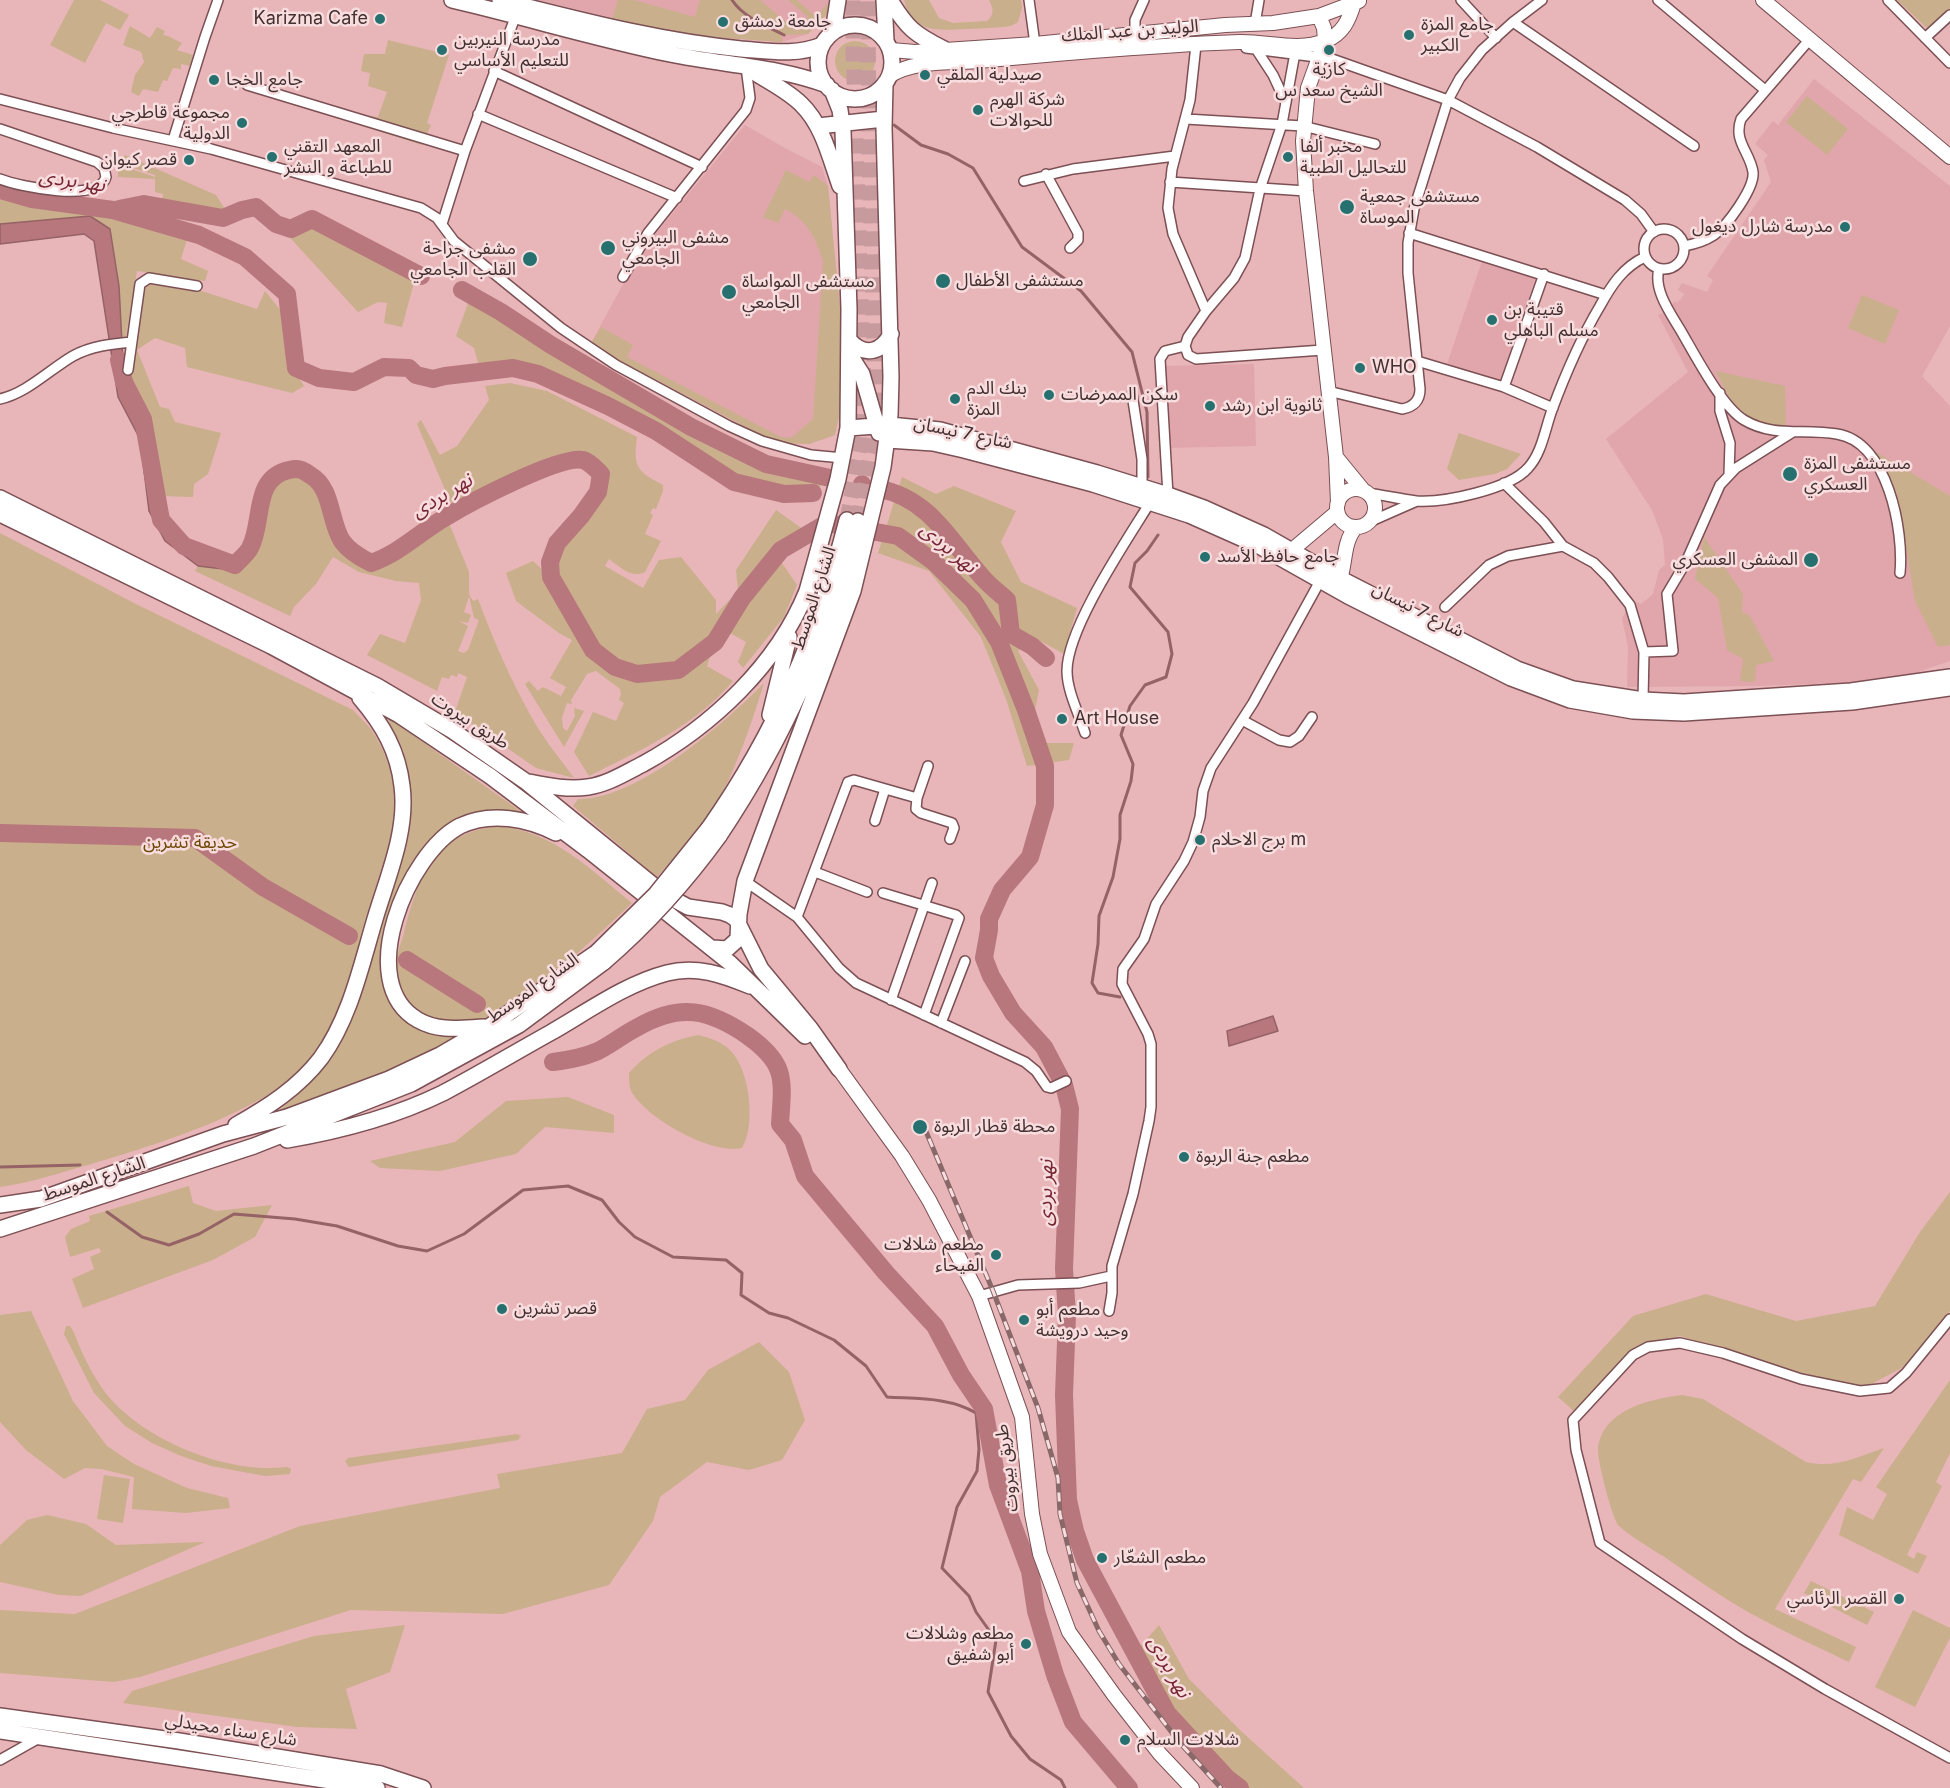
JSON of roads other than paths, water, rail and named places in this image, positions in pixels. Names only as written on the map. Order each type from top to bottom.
[{"type":"main road","points":[[452,0],[634,46],[790,73],[830,88],[848,98],[873,94],[887,80],[892,63],[884,0]]},
{"type":"main road","points":[[500,0],[630,32],[710,46],[790,52],[822,45]]},
{"type":"main road","points":[[833,32],[838,0]]},
{"type":"main road","points":[[890,0],[907,26],[920,37],[944,49]]},
{"type":"main road","points":[[830,88],[822,78],[818,61],[822,45],[833,32],[840,28],[857,25],[873,29],[888,45]]},
{"type":"main road","points":[[746,67],[794,98],[808,111],[818,126],[845,201]]},
{"type":"main road","name":"الشارع الموسط","points":[[714,832],[742,801],[812,681],[853,591],[870,525],[885,430],[891,334],[884,118],[887,80]]},
{"type":"main road","name":"الشارع الموسط","points":[[525,781],[554,787],[587,787],[608,782],[649,761],[709,720],[763,665],[791,625],[807,591],[843,458],[848,428],[850,348],[842,122],[830,88]]},
{"type":"main road","points":[[818,126],[884,118]]},
{"type":"main road","points":[[850,348],[871,351],[884,345],[891,334]]},
{"type":"main road","points":[[848,428],[885,430],[850,348]]},
{"type":"main road","name":"شارع 7 نيسان","points":[[885,430],[929,428],[952,433],[1168,495],[1235,521],[1338,584],[1511,678],[1550,694],[1590,704],[1633,711],[1695,713],[1852,702],[1950,688]]},
{"type":"main road","name":"شارع 7 نيسان","points":[[885,430],[918,441],[948,446],[1092,483],[1151,501],[1289,556],[1320,581],[1338,584],[1535,677],[1593,693],[1643,700],[1684,702],[1851,691],[1950,677]]},
{"type":"main road","name":"طريق بيروت","points":[[0,498],[377,686],[453,732],[525,781],[664,894],[688,907],[730,915],[739,924],[761,969],[810,1028],[839,1070]]},
{"type":"main road","name":"طريق بيروت","points":[[0,514],[271,646],[399,715],[490,776],[713,948],[760,991],[839,1070]]},
{"type":"main road","name":"الشارع الموسط","points":[[0,1205],[41,1199],[223,1134],[287,1117],[389,1079],[440,1055],[490,1026],[600,958],[640,930],[669,900],[714,832],[795,678],[815,629],[853,520],[837,599],[745,881],[738,939],[727,949],[713,948]]},
{"type":"main road","points":[[764,737],[791,625]]},
{"type":"main road","points":[[223,1134],[282,1097],[305,1077],[322,1057],[351,999],[393,859],[401,823],[402,788],[395,752],[379,720],[352,689]]},
{"type":"main road","points":[[490,1026],[454,1029],[433,1027],[416,1019],[400,1004],[388,975],[388,958],[396,922],[412,878],[427,855],[448,834],[461,826],[484,819],[524,820],[544,827],[588,850]]},
{"type":"main road","name":"الشارع الموسط","points":[[0,1229],[254,1146],[411,1084],[519,1025],[600,958]]},
{"type":"main road","points":[[254,1146],[311,1136],[359,1124],[409,1107],[442,1093],[628,989],[668,973],[686,970],[707,971],[727,976],[760,991]]},
{"type":"main road","name":"شارع سناء محيدلي","points":[[0,1716],[178,1741],[381,1774],[423,1788]]},
{"type":"main road","name":"شارع سناء محيدلي","points":[[0,1731],[377,1788]]},
{"type":"street","points":[[173,140],[218,0]]},
{"type":"street","points":[[1029,0],[1035,44]]},
{"type":"street","points":[[1135,35],[1135,20],[1144,0]]},
{"type":"street","points":[[1255,24],[1259,0]]},
{"type":"street","points":[[1461,0],[1496,38]]},
{"type":"street","points":[[1328,391],[1398,409],[1414,404],[1420,393],[1408,273],[1409,232],[1448,100],[1470,63],[1513,22],[1542,0]]},
{"type":"street","points":[[1658,0],[1765,90]]},
{"type":"street","points":[[1763,0],[1950,157]]},
{"type":"street","points":[[1888,0],[1950,63]]},
{"type":"street","name":"الوليد بن عبد الملك","points":[[888,45],[915,52],[1035,44],[1255,24],[1319,16],[1358,1]]},
{"type":"street","name":"الوليد بن عبد الملك","points":[[887,80],[903,69],[919,66],[1216,43],[1241,42],[1298,46],[1325,41],[1338,34],[1348,22],[1358,1]]},
{"type":"street","points":[[442,224],[478,114],[516,15]]},
{"type":"street","points":[[1925,38],[1950,15]]},
{"type":"street","points":[[1319,16],[1324,28],[1325,41],[1308,88],[1303,126],[1306,191],[1336,457],[1338,507],[1344,522],[1362,525],[1417,501],[1461,495],[1504,483],[1521,475],[1533,461],[1584,336],[1606,295],[1623,271],[1645,257]]},
{"type":"street","points":[[1513,22],[1694,146]]},
{"type":"street","points":[[1684,246],[1700,243],[1720,230],[1750,189],[1753,171],[1739,142],[1738,130],[1744,115],[1810,39]]},
{"type":"street","points":[[1216,43],[1320,56],[1344,62],[1448,100],[1538,147],[1624,200],[1641,214],[1654,232]]},
{"type":"street","points":[[1196,45],[1193,81],[1186,119],[1174,156],[1168,208],[1173,234],[1206,311]]},
{"type":"street","points":[[1256,49],[1273,75],[1286,103]]},
{"type":"street","points":[[1295,53],[1282,124],[1260,189],[1248,250],[1234,278],[1206,311],[1185,346],[1188,355],[1196,359],[1323,350]]},
{"type":"street","points":[[623,277],[644,239],[748,106],[750,98],[746,67]]},
{"type":"street","points":[[494,71],[702,167]]},
{"type":"street","points":[[247,85],[465,151]]},
{"type":"street","points":[[0,99],[113,128],[211,149],[421,208],[433,214],[454,241],[561,327],[616,365],[762,441],[810,455],[843,458]]},
{"type":"street","points":[[478,114],[676,198]]},
{"type":"street","points":[[1186,119],[1303,126],[1374,144]]},
{"type":"street","points":[[0,129],[97,162],[104,168],[106,177],[98,188],[70,190],[36,189],[0,179]]},
{"type":"street","points":[[1024,181],[1047,174],[1118,162],[1174,156]]},
{"type":"street","points":[[1047,174],[1078,233],[1078,240],[1070,248]]},
{"type":"street","points":[[1170,182],[1306,191]]},
{"type":"street","points":[[1666,229],[1672,231],[1682,240],[1684,246],[1683,257],[1676,266],[1665,270],[1648,262],[1645,257],[1644,245],[1654,232],[1666,229]]},
{"type":"street","points":[[1409,232],[1606,295]]},
{"type":"street","points":[[1659,269],[1657,280],[1660,291],[1700,362],[1733,413],[1751,424],[1771,431],[1842,435],[1856,441],[1866,451],[1881,473],[1894,505],[1901,550],[1900,573]]},
{"type":"street","points":[[1503,387],[1544,274]]},
{"type":"street","points":[[128,369],[138,289],[144,280],[155,279],[197,286]]},
{"type":"street","points":[[0,399],[16,393],[83,351],[132,342]]},
{"type":"street","points":[[1168,495],[1160,359],[1165,351],[1185,346]]},
{"type":"street","points":[[1417,361],[1503,387],[1553,408]]},
{"type":"street","points":[[1720,393],[1720,411],[1730,443],[1729,474]]},
{"type":"street","points":[[1132,394],[1142,459],[1142,487]]},
{"type":"street","points":[[1644,652],[1673,651],[1667,594],[1686,562],[1717,491],[1729,474],[1793,432]]},
{"type":"street","points":[[1336,457],[1374,502],[1375,507],[1374,513],[1348,540],[1338,584]]},
{"type":"street","points":[[1504,483],[1550,528],[1563,546],[1593,563],[1608,577],[1630,606],[1644,652],[1643,700]]},
{"type":"street","points":[[1289,556],[1338,507],[1348,491],[1353,489],[1417,501]]},
{"type":"street","points":[[1085,733],[1068,680],[1068,660],[1087,610],[1151,501]]},
{"type":"street","points":[[1445,607],[1489,565],[1508,556],[1563,546]]},
{"type":"street","points":[[1109,1311],[1112,1293],[1111,1276],[1134,1194],[1151,1107],[1151,1044],[1122,984],[1123,969],[1144,939],[1156,904],[1184,861],[1193,842],[1200,817],[1203,791],[1211,768],[1242,720],[1320,581]]},
{"type":"street","points":[[1242,720],[1279,740],[1290,742],[1299,736],[1311,717]]},
{"type":"street","points":[[928,766],[915,806],[918,811],[952,823],[954,828],[950,839]]},
{"type":"street","points":[[797,917],[848,782],[854,780],[917,798]]},
{"type":"street","points":[[875,821],[885,789]]},
{"type":"street","points":[[815,872],[867,892]]},
{"type":"street","points":[[745,881],[797,917],[848,977],[866,989],[1025,1062],[1036,1071],[1047,1088],[1066,1081]]},
{"type":"street","points":[[891,1000],[932,883]]},
{"type":"street","points":[[883,893],[956,915],[959,918],[924,1016]]},
{"type":"street","points":[[941,1023],[965,961]]},
{"type":"street","name":"طريق بيروت","points":[[839,1070],[902,1156],[929,1200],[979,1296],[1022,1418],[1032,1514],[1040,1554],[1070,1632],[1114,1695],[1160,1754],[1192,1788]]},
{"type":"street","points":[[979,1296],[1018,1285],[1079,1283],[1111,1276]]},
{"type":"street","points":[[1950,1319],[1906,1373],[1889,1388],[1860,1391],[1801,1378],[1723,1353],[1680,1343],[1648,1347],[1634,1355],[1573,1420],[1576,1450],[1600,1543],[1742,1639],[1825,1689],[1950,1758]]},
{"type":"street","points":[[0,1760],[39,1738]]},
{"type":"waterway","points":[[732,0],[749,16],[784,35]]},
{"type":"waterway","points":[[894,125],[921,145],[948,154],[973,168],[1022,247],[1081,291],[1132,352],[1147,412],[1148,477]]},
{"type":"waterway","points":[[0,190],[32,199],[113,210],[199,235],[245,257],[287,294],[296,368],[319,378],[354,382],[384,367],[409,368],[416,375],[433,379],[513,368],[538,374],[608,406],[656,431],[734,482],[784,494],[813,493]]},
{"type":"waterway","points":[[119,209],[144,204],[223,218],[256,207],[276,224],[291,229],[312,219],[421,276]]},
{"type":"waterway","points":[[462,290],[691,427],[766,464],[830,478]]},
{"type":"waterway","name":"نهر بردى","points":[[119,360],[124,382],[143,419],[161,520],[184,546],[235,565],[250,548],[264,491],[269,482],[277,475],[289,470],[302,470],[317,481],[327,496],[342,541],[352,551],[371,563],[391,554],[446,517],[493,491],[555,465],[571,460],[583,460],[601,474],[598,492],[557,543],[550,562],[551,577],[593,650],[615,667],[637,674],[678,670],[715,642],[742,598],[781,550],[827,523],[898,536],[934,562],[973,600],[999,642],[1045,766],[1045,805],[1030,857],[1002,890],[989,919],[984,958],[991,976],[1013,1013],[1044,1047],[1064,1085],[1070,1109],[1064,1269],[1067,1315],[1064,1395],[1068,1500],[1085,1560],[1167,1713],[1228,1779],[1240,1788]]},
{"type":"waterway","points":[[880,489],[898,494],[913,502],[939,524],[983,578],[1007,600],[1011,634],[1032,646],[1046,658]]},
{"type":"waterway","points":[[1120,997],[1098,993],[1092,983],[1098,944],[1099,916],[1113,877],[1120,839],[1120,815],[1131,781],[1133,764],[1121,735],[1130,706],[1145,685],[1166,677],[1172,654],[1168,632],[1130,587],[1135,563],[1158,535]]},
{"type":"waterway","points":[[0,833],[195,838],[263,887],[349,936]]},
{"type":"waterway","points":[[407,960],[477,1004]]},
{"type":"waterway","points":[[553,1062],[593,1053],[653,1019],[681,1012],[694,1012],[720,1020],[748,1036],[770,1055],[780,1074],[782,1095],[780,1124],[793,1140],[805,1176],[886,1273],[935,1326],[961,1375],[984,1409],[998,1485],[1030,1571],[1036,1611],[1055,1675],[1073,1722],[1129,1788]]},
{"type":"waterway","points":[[0,1167],[80,1165]]},
{"type":"waterway","points":[[107,1212],[142,1237],[169,1245],[199,1234],[234,1214],[295,1219],[337,1226],[398,1246],[427,1251],[464,1234],[523,1190],[568,1186],[602,1200],[619,1222],[635,1237],[673,1257],[726,1260],[742,1273],[741,1295],[769,1313],[788,1318],[834,1340],[866,1366],[887,1397],[944,1401],[976,1413],[979,1449],[977,1471],[957,1507],[942,1568],[969,1596],[976,1612],[996,1640],[988,1692],[1011,1736],[1030,1759],[1061,1780],[1065,1788]]},
{"type":"tunnel","points":[[847,520],[861,442],[864,390],[853,0]]},
{"type":"tunnel","points":[[858,521],[872,444],[875,389],[868,0]]},
{"type":"railway","points":[[922,1122],[993,1291],[1038,1408],[1058,1478],[1060,1514],[1077,1583],[1099,1631],[1119,1664],[1180,1743],[1221,1788]]},
{"type":"place","name":"Karizma Cafe","points":[[380,19]]},
{"type":"place","name":"جامعة دمشق","points":[[723,22]]},
{"type":"place","name":"جامع المزة الكبير","points":[[1409,35]]},
{"type":"place","name":"مدرسة النيربين للتعليم الأساسي","points":[[442,50]]},
{"type":"place","name":"كازية الشيخ سعد س","points":[[1329,50]]},
{"type":"place","name":"صيدلية الملقي","points":[[925,75]]},
{"type":"place","name":"جامع الخجا","points":[[214,80]]},
{"type":"place","name":"شركة الهرم للحوالات","points":[[978,110]]},
{"type":"place","name":"مجموعة قاطرجي الدولية","points":[[242,123]]},
{"type":"place","name":"المعهد التقني للطباعة و النشر","points":[[272,157]]},
{"type":"place","name":"مخبر ألفا للتحاليل الطبية","points":[[1288,157]]},
{"type":"place","name":"قصر كيوان","points":[[189,160]]},
{"type":"place","name":"مستشفى جمعية الموساة","points":[[1347,207]]},
{"type":"place","name":"مدرسة شارل ديغول","points":[[1845,227]]},
{"type":"place","name":"مشفى البيروني الجامعي","points":[[608,248]]},
{"type":"place","name":"مشفى جراحة القلب الجامعي","points":[[530,259]]},
{"type":"place","name":"مستشفى الأطفال","points":[[943,281]]},
{"type":"place","name":"مستشفى المواساة الجامعي","points":[[729,292]]},
{"type":"place","name":"قتيبة بن مسلم الباهلي","points":[[1492,320]]},
{"type":"place","name":"WHO","points":[[1360,368]]},
{"type":"place","name":"سكن الممرضات","points":[[1049,395]]},
{"type":"place","name":"بنك الدم المزة","points":[[955,399]]},
{"type":"place","name":"ثانوية ابن رشد","points":[[1210,406]]},
{"type":"place","name":"مستشفى المزة العسكري","points":[[1790,474]]},
{"type":"place","name":"جامع حافظ الأسد","points":[[1205,557]]},
{"type":"place","name":"المشفى العسكري","points":[[1811,560]]},
{"type":"place","name":"Art House","points":[[1062,719]]},
{"type":"place","name":"برج الاحلام m","points":[[1200,840]]},
{"type":"place","name":"محطة قطار الربوة","points":[[920,1127]]},
{"type":"place","name":"مطعم جنة الربوة","points":[[1184,1157]]},
{"type":"place","name":"مطعم شلالات الفيحاء","points":[[996,1255]]},
{"type":"place","name":"قصر تشرين","points":[[502,1309]]},
{"type":"place","name":"مطعم أبو وحيد درويشة","points":[[1024,1320]]},
{"type":"place","name":"مطعم الشعّار","points":[[1102,1558]]},
{"type":"place","name":"القصر الرئاسي","points":[[1899,1599]]},
{"type":"place","name":"مطعم وشلالات أبو شفيق","points":[[1026,1644]]},
{"type":"place","name":"شلالات السلام","points":[[1125,1740]]},
{"type":"park label","name":"حديقة تشرين","points":[[190,843]]}]
